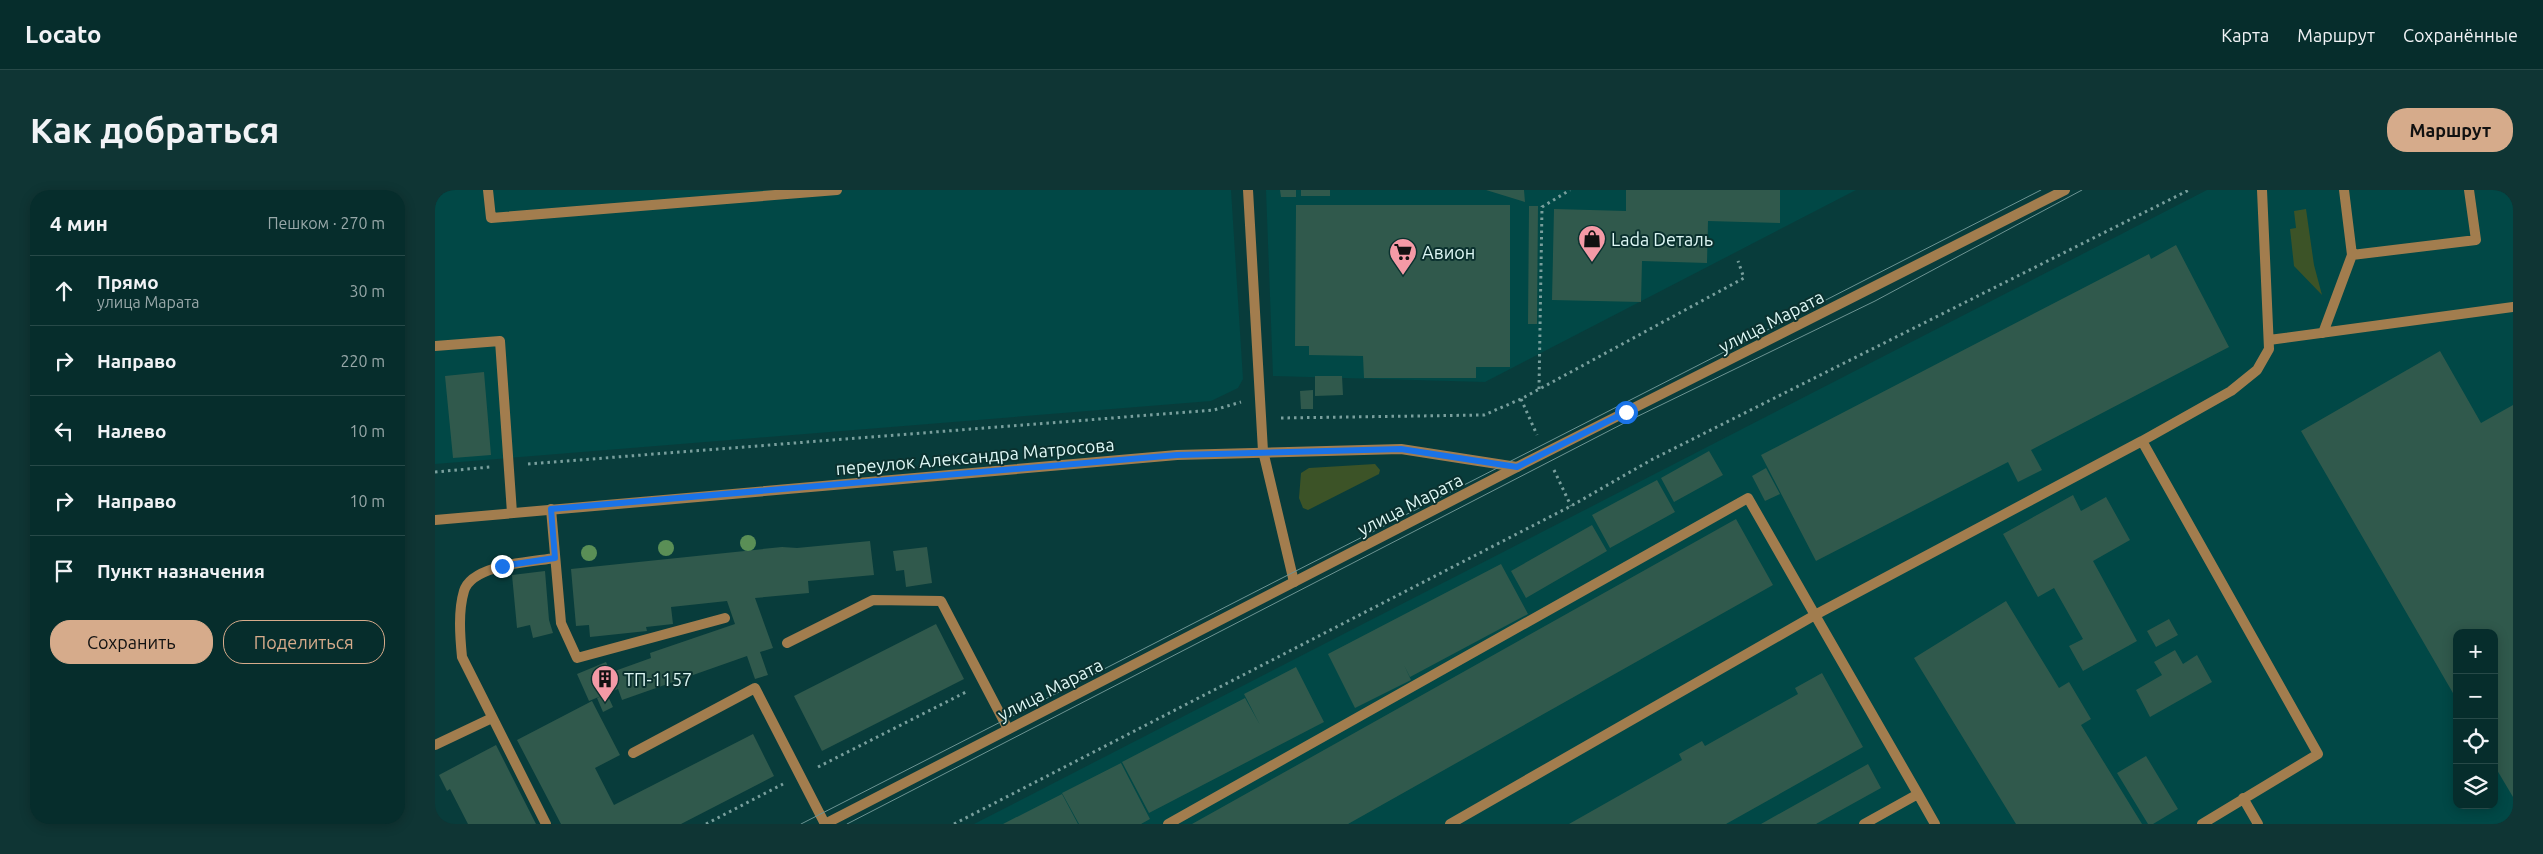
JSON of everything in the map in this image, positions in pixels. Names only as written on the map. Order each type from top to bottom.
[{"type":"street","points":[[488,190],[491,218],[837,190]]},
{"type":"street","points":[[1248,190],[1263,452],[1294,582]]},
{"type":"street","name":"улица Марата","points":[[825,824],[1517,467],[2065,190]]},
{"type":"street","points":[[1450,824],[1815,615],[2142,441],[2245,381],[2263,360],[2269,340],[2262,190]]},
{"type":"street","points":[[2323,333],[2352,255],[2344,190]]},
{"type":"street","points":[[2352,255],[2476,240],[2469,190]]},
{"type":"street","points":[[2269,340],[2513,307]]},
{"type":"street","points":[[435,346],[500,341],[512,513]]},
{"type":"street","points":[[2142,441],[2319,754],[2202,824]]},
{"type":"street","name":"переулок Александра Матросова","points":[[435,520],[1167,456],[1401,449],[1517,467]]},
{"type":"street","points":[[1168,824],[1748,498],[1935,824]]},
{"type":"street","points":[[551,509],[561,624],[577,658],[725,618]]},
{"type":"street","points":[[546,824],[462,657],[460,627],[464,589],[476,575],[502,566],[555,558]]},
{"type":"street","points":[[787,643],[873,600],[941,601],[1008,729]]},
{"type":"street","points":[[633,753],[755,688],[825,824]]},
{"type":"street","points":[[435,745],[492,718]]},
{"type":"street","points":[[1864,824],[1917,794]]},
{"type":"street","points":[[2243,798],[2258,824]]},
{"type":"path","points":[[1539,389],[1542,208],[1571,190]]},
{"type":"path","points":[[954,824],[1571,506],[1651,460],[2189,190]]},
{"type":"path","points":[[1260,418],[1484,415],[1539,389],[1744,278],[1738,261]]},
{"type":"path","points":[[435,472],[1214,410],[1241,402],[1244,395]]},
{"type":"path","points":[[706,824],[984,683]]},
{"type":"shaded area","points":[[435,190],[1231,190],[1243,379],[1238,388],[1211,401],[435,464]]},
{"type":"shaded area","points":[[1266,190],[1856,190],[1485,382],[1273,376]]},
{"type":"shaded area","points":[[2207,190],[2513,190],[2513,824],[974,824]]},
{"type":"green space","points":[[2306,209],[2314,265],[2322,295],[2294,266],[2290,229],[2296,228],[2294,211]]},
{"type":"green space","points":[[1375,464],[1380,470],[1379,474],[1308,510],[1303,508],[1299,498],[1301,473],[1309,468]]},
{"type":"building","points":[[1280,190],[1296,190],[1296,197],[1281,197]]},
{"type":"building","points":[[1301,190],[1330,190],[1330,196],[1301,196]]},
{"type":"building","points":[[1486,190],[1524,190],[1525,202]]},
{"type":"building","points":[[1626,190],[1780,190],[1780,223],[1708,221],[1707,263],[1642,261],[1641,302],[1552,300],[1554,209],[1626,211]]},
{"type":"building","name":"Авион","points":[[1296,205],[1510,205],[1510,367],[1476,367],[1476,378],[1364,378],[1363,356],[1309,355],[1309,346],[1295,346]]},
{"type":"building","points":[[1529,206],[1538,206],[1537,324],[1528,324]]},
{"type":"building","points":[[2176,245],[2229,347],[2031,450],[2042,470],[2018,482],[2008,462],[1816,561],[1761,455],[2149,254],[2151,259]]},
{"type":"building","points":[[2440,351],[2481,423],[2513,405],[2513,797],[2498,772],[2498,629],[2453,629],[2453,693],[2301,431]]},
{"type":"building","points":[[484,372],[491,455],[453,458],[445,376]]},
{"type":"building","points":[[1315,376],[1342,376],[1343,395],[1315,396]]},
{"type":"building","points":[[1313,390],[1313,409],[1301,409],[1300,391]]},
{"type":"building","points":[[1709,451],[1723,475],[1674,502],[1661,478]]},
{"type":"building","points":[[1766,468],[1780,494],[1765,501],[1752,476]]},
{"type":"building","points":[[1657,480],[1675,512],[1610,548],[1592,515]]},
{"type":"building","points":[[2073,495],[2081,511],[2106,497],[2130,540],[2093,561],[2137,641],[2083,671],[2069,646],[2083,639],[2054,588],[2038,597],[2003,534]]},
{"type":"building","points":[[1736,519],[1773,585],[1348,824],[1192,824]]},
{"type":"building","points":[[1592,525],[1607,551],[1526,598],[1511,571]]},
{"type":"building","points":[[870,541],[874,575],[808,581],[809,593],[755,598],[773,648],[760,652],[768,675],[755,679],[747,656],[622,700],[612,672],[651,658],[650,653],[735,624],[727,601],[671,607],[673,624],[646,627],[647,631],[590,637],[589,625],[576,626],[571,569],[782,547],[797,548]]},
{"type":"building","points":[[927,547],[932,583],[906,587],[904,570],[896,571],[893,551]]},
{"type":"building","points":[[1501,564],[1528,614],[1410,677],[1404,665],[1411,680],[1355,708],[1328,654]]},
{"type":"building","points":[[545,571],[549,620],[553,633],[533,638],[530,625],[517,628],[512,575]]},
{"type":"building","points":[[2006,601],[2059,688],[2069,682],[2091,719],[2081,725],[2142,824],[2016,824],[1914,658]]},
{"type":"building","points":[[2169,619],[2178,635],[2156,647],[2147,631]]},
{"type":"building","points":[[936,624],[964,679],[822,751],[794,696]]},
{"type":"building","points":[[2175,650],[2183,664],[2197,655],[2212,682],[2150,717],[2136,690],[2162,675],[2154,662]]},
{"type":"building","points":[[606,662],[618,689],[589,701],[577,674]]},
{"type":"building","points":[[1296,667],[1324,722],[1149,813],[1122,762],[1245,698],[1260,725],[1244,694]]},
{"type":"building","points":[[1822,673],[1863,747],[1726,824],[1569,824],[1682,760],[1679,754],[1702,741],[1705,746],[1798,694],[1795,688]]},
{"type":"building","name":"ТП-1157","points":[[607,694],[613,707],[603,712],[597,698]]},
{"type":"building","points":[[592,701],[620,755],[595,768],[614,805],[753,734],[774,776],[681,824],[561,824],[517,740]]},
{"type":"building","points":[[496,745],[536,824],[468,824],[450,789],[447,791],[439,775]]},
{"type":"building","points":[[2146,756],[2178,809],[2153,824],[2148,824],[2117,773]]},
{"type":"building","points":[[1121,763],[1150,819],[1141,824],[1079,824],[1062,793]]},
{"type":"building","points":[[1868,764],[1881,788],[1816,824],[1761,824]]},
{"type":"building","points":[[1062,794],[1078,824],[1003,824]]},
{"type":"tram line","points":[[801,824],[2041,190]]},
{"type":"tram line","points":[[847,824],[1630,420],[1875,301],[2082,190]]},
{"type":"place","name":"Lada Dеталь","points":[[1592,263]]},
{"type":"place","name":"Авион","points":[[1403,276]]},
{"type":"place","name":"ТП-1157","points":[[605,703]]},
{"type":"route","points":[[502,566],[555,558],[551,509],[1177,455],[1401,449],[1517,467],[1626,412]]}]
